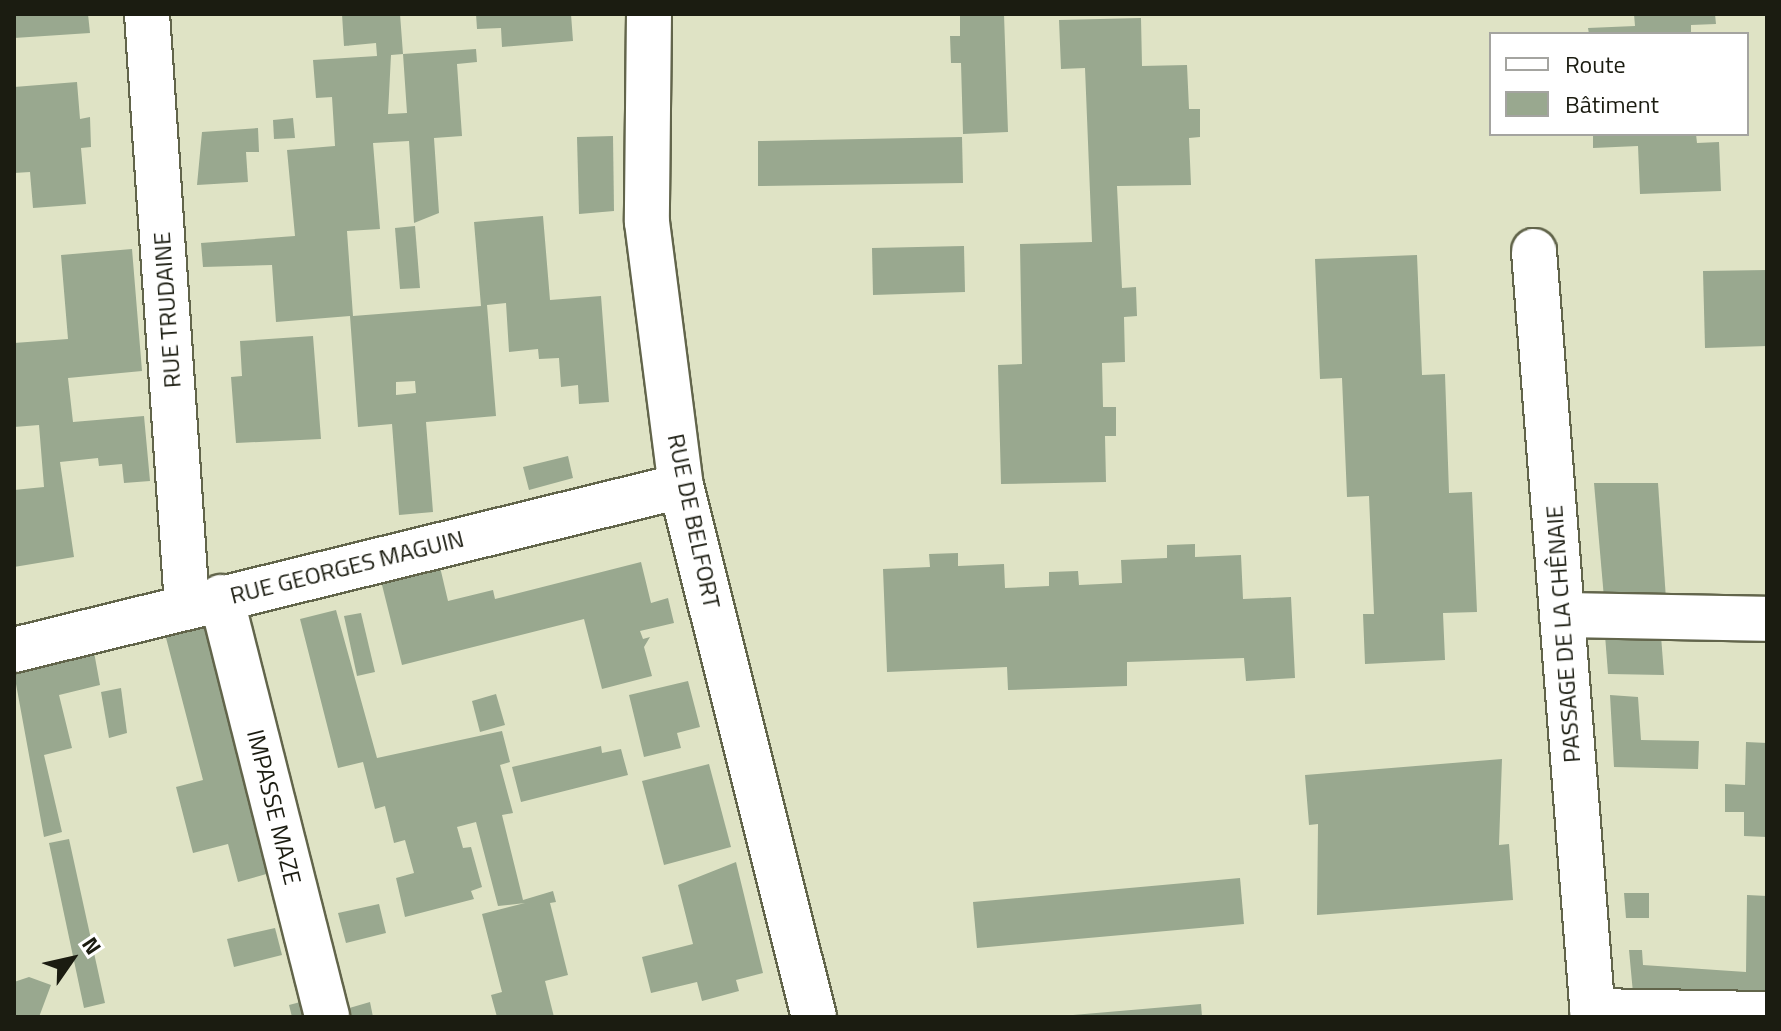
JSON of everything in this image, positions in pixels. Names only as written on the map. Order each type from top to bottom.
[{"type":"street","name":"RUE TRUDAINE","points":[[147,14],[204,601]]},
{"type":"street","name":"RUE DE BELFORT","points":[[649,14],[647,222],[681,486],[814,1017]]},
{"type":"street","name":"PASSAGE DE LA CHÊNAIE","points":[[1534,251],[1592,1014]]},
{"type":"street","name":"RUE GEORGES MAGUIN","points":[[14,650],[681,486]]},
{"type":"street","name":"IMPASSE MAZE","points":[[204,601],[327,1017]]},
{"type":"street","points":[[1562,615],[1767,619]]},
{"type":"street","points":[[1592,1014],[1767,1014]]},
{"type":"building","points":[[14,14],[88,14],[90,33],[14,38]]},
{"type":"building","points":[[342,14],[400,14],[403,54],[476,49],[477,62],[457,64],[462,136],[434,138],[439,213],[414,223],[409,141],[373,143],[380,229],[347,231],[353,316],[481,306],[474,222],[543,216],[550,300],[601,296],[609,402],[579,404],[578,385],[561,387],[559,358],[539,359],[538,349],[509,352],[506,303],[487,305],[496,416],[426,422],[433,512],[399,515],[392,424],[358,427],[350,316],[276,322],[272,265],[203,267],[201,243],[295,236],[287,150],[335,146],[332,97],[316,98],[313,60],[377,56],[376,43],[344,46]],"holes":[[[403,54],[407,113],[388,114],[391,55]],[[415,381],[416,393],[396,395],[396,382]]]},
{"type":"building","points":[[476,14],[571,14],[573,41],[502,47],[501,28],[477,29]]},
{"type":"building","points":[[960,14],[1004,14],[1008,132],[963,134],[961,63],[951,63],[950,36],[960,36]]},
{"type":"building","points":[[1634,14],[1715,14],[1716,24],[1691,25],[1691,32],[1589,32],[1588,28],[1635,26]]},
{"type":"building","points":[[1141,18],[1142,66],[1187,65],[1189,109],[1200,109],[1200,137],[1189,138],[1191,185],[1117,186],[1122,288],[1136,287],[1137,316],[1124,317],[1125,362],[1102,363],[1103,407],[1116,407],[1116,436],[1105,436],[1106,482],[1001,484],[998,365],[1022,364],[1020,244],[1092,242],[1085,68],[1061,69],[1059,20]]},
{"type":"building","points":[[77,82],[80,119],[90,117],[91,147],[81,148],[86,204],[33,208],[30,172],[14,173],[14,87]]},
{"type":"building","points":[[293,118],[295,138],[274,139],[273,120]]},
{"type":"building","points":[[258,128],[259,152],[246,152],[248,182],[197,185],[202,132]]},
{"type":"building","points":[[613,136],[614,211],[579,214],[577,137]]},
{"type":"building","points":[[1593,136],[1696,136],[1697,143],[1719,142],[1721,191],[1640,194],[1638,146],[1593,148]]},
{"type":"building","points":[[962,137],[963,183],[758,186],[758,141]]},
{"type":"building","points":[[415,226],[420,288],[400,289],[395,228]]},
{"type":"building","points":[[964,246],[965,292],[873,295],[872,248]]},
{"type":"building","points":[[132,249],[142,371],[68,378],[73,422],[144,416],[150,481],[124,483],[122,464],[99,466],[98,458],[60,462],[74,557],[14,567],[14,490],[44,487],[39,425],[14,427],[14,343],[68,339],[61,255]]},
{"type":"building","points":[[1417,255],[1422,375],[1445,374],[1449,493],[1472,492],[1477,612],[1443,613],[1445,660],[1365,664],[1363,614],[1374,614],[1369,496],[1347,497],[1342,378],[1320,379],[1315,259]]},
{"type":"building","points":[[1767,270],[1767,346],[1705,348],[1703,271]]},
{"type":"building","points":[[313,336],[321,439],[236,443],[231,377],[242,376],[240,341]]},
{"type":"building","points":[[568,456],[573,478],[529,490],[523,467]]},
{"type":"building","points":[[1594,483],[1658,483],[1666,599],[1604,598]]},
{"type":"building","points":[[1195,544],[1195,557],[1241,555],[1243,599],[1291,597],[1295,678],[1246,681],[1244,658],[1127,662],[1127,686],[1008,690],[1007,667],[887,672],[883,569],[930,567],[929,554],[958,553],[958,566],[1004,564],[1005,588],[1049,586],[1049,572],[1078,571],[1079,585],[1122,583],[1121,560],[1167,558],[1167,545]]},
{"type":"building","points":[[641,562],[651,603],[668,598],[674,623],[640,631],[643,639],[650,637],[644,647],[652,676],[602,689],[584,619],[402,665],[381,581],[440,567],[448,601],[493,590],[495,599]]},
{"type":"building","points":[[336,610],[377,758],[502,731],[510,762],[500,765],[513,813],[502,815],[523,900],[553,891],[556,902],[550,903],[568,975],[545,981],[554,1017],[497,1017],[491,995],[502,992],[482,914],[525,903],[498,906],[476,822],[457,827],[463,848],[471,847],[482,887],[471,891],[474,899],[405,917],[396,878],[414,873],[405,840],[394,843],[385,806],[375,809],[363,762],[338,768],[300,619]]},
{"type":"building","points":[[361,613],[375,672],[357,676],[344,616]]},
{"type":"building","points":[[213,622],[277,871],[238,882],[228,844],[193,853],[176,787],[203,780],[165,634]]},
{"type":"building","points":[[1605,635],[1661,636],[1664,675],[1608,674]]},
{"type":"building","points":[[94,652],[100,685],[59,695],[72,748],[44,755],[62,832],[44,837],[14,673]]},
{"type":"building","points":[[688,681],[700,727],[677,733],[681,748],[644,757],[629,695]]},
{"type":"building","points":[[121,688],[127,733],[109,738],[101,692]]},
{"type":"building","points":[[496,694],[505,725],[480,732],[472,701]]},
{"type":"building","points":[[1610,695],[1638,697],[1641,740],[1699,741],[1698,769],[1614,767]]},
{"type":"building","points":[[1746,742],[1767,743],[1767,837],[1744,836],[1744,812],[1725,812],[1725,784],[1745,785]]},
{"type":"building","points":[[601,746],[602,753],[621,749],[628,775],[521,802],[512,767]]},
{"type":"building","points":[[1502,759],[1499,845],[1509,844],[1513,900],[1317,915],[1318,824],[1309,825],[1305,775]]},
{"type":"building","points":[[709,764],[731,847],[664,865],[642,781]]},
{"type":"building","points":[[69,839],[105,1003],[84,1008],[49,843]]},
{"type":"building","points":[[736,862],[763,973],[736,980],[739,991],[702,1001],[697,982],[651,993],[642,957],[693,944],[678,885]]},
{"type":"building","points":[[1240,878],[1244,924],[977,948],[973,902]]},
{"type":"building","points":[[1624,893],[1649,893],[1649,918],[1626,918]]},
{"type":"building","points":[[1747,895],[1767,896],[1767,997],[1633,993],[1629,950],[1642,950],[1643,965],[1746,972]]},
{"type":"building","points":[[379,904],[386,933],[346,943],[338,913]]},
{"type":"building","points":[[275,928],[282,955],[234,967],[227,939]]},
{"type":"building","points":[[29,977],[51,985],[39,1017],[14,1017],[14,982]]},
{"type":"building","points":[[308,1000],[311,1017],[292,1017],[289,1005]]},
{"type":"building","points":[[370,1002],[373,1017],[341,1017],[339,1011]]},
{"type":"building","points":[[1201,1004],[1202,1017],[1073,1017],[1073,1015]]}]
